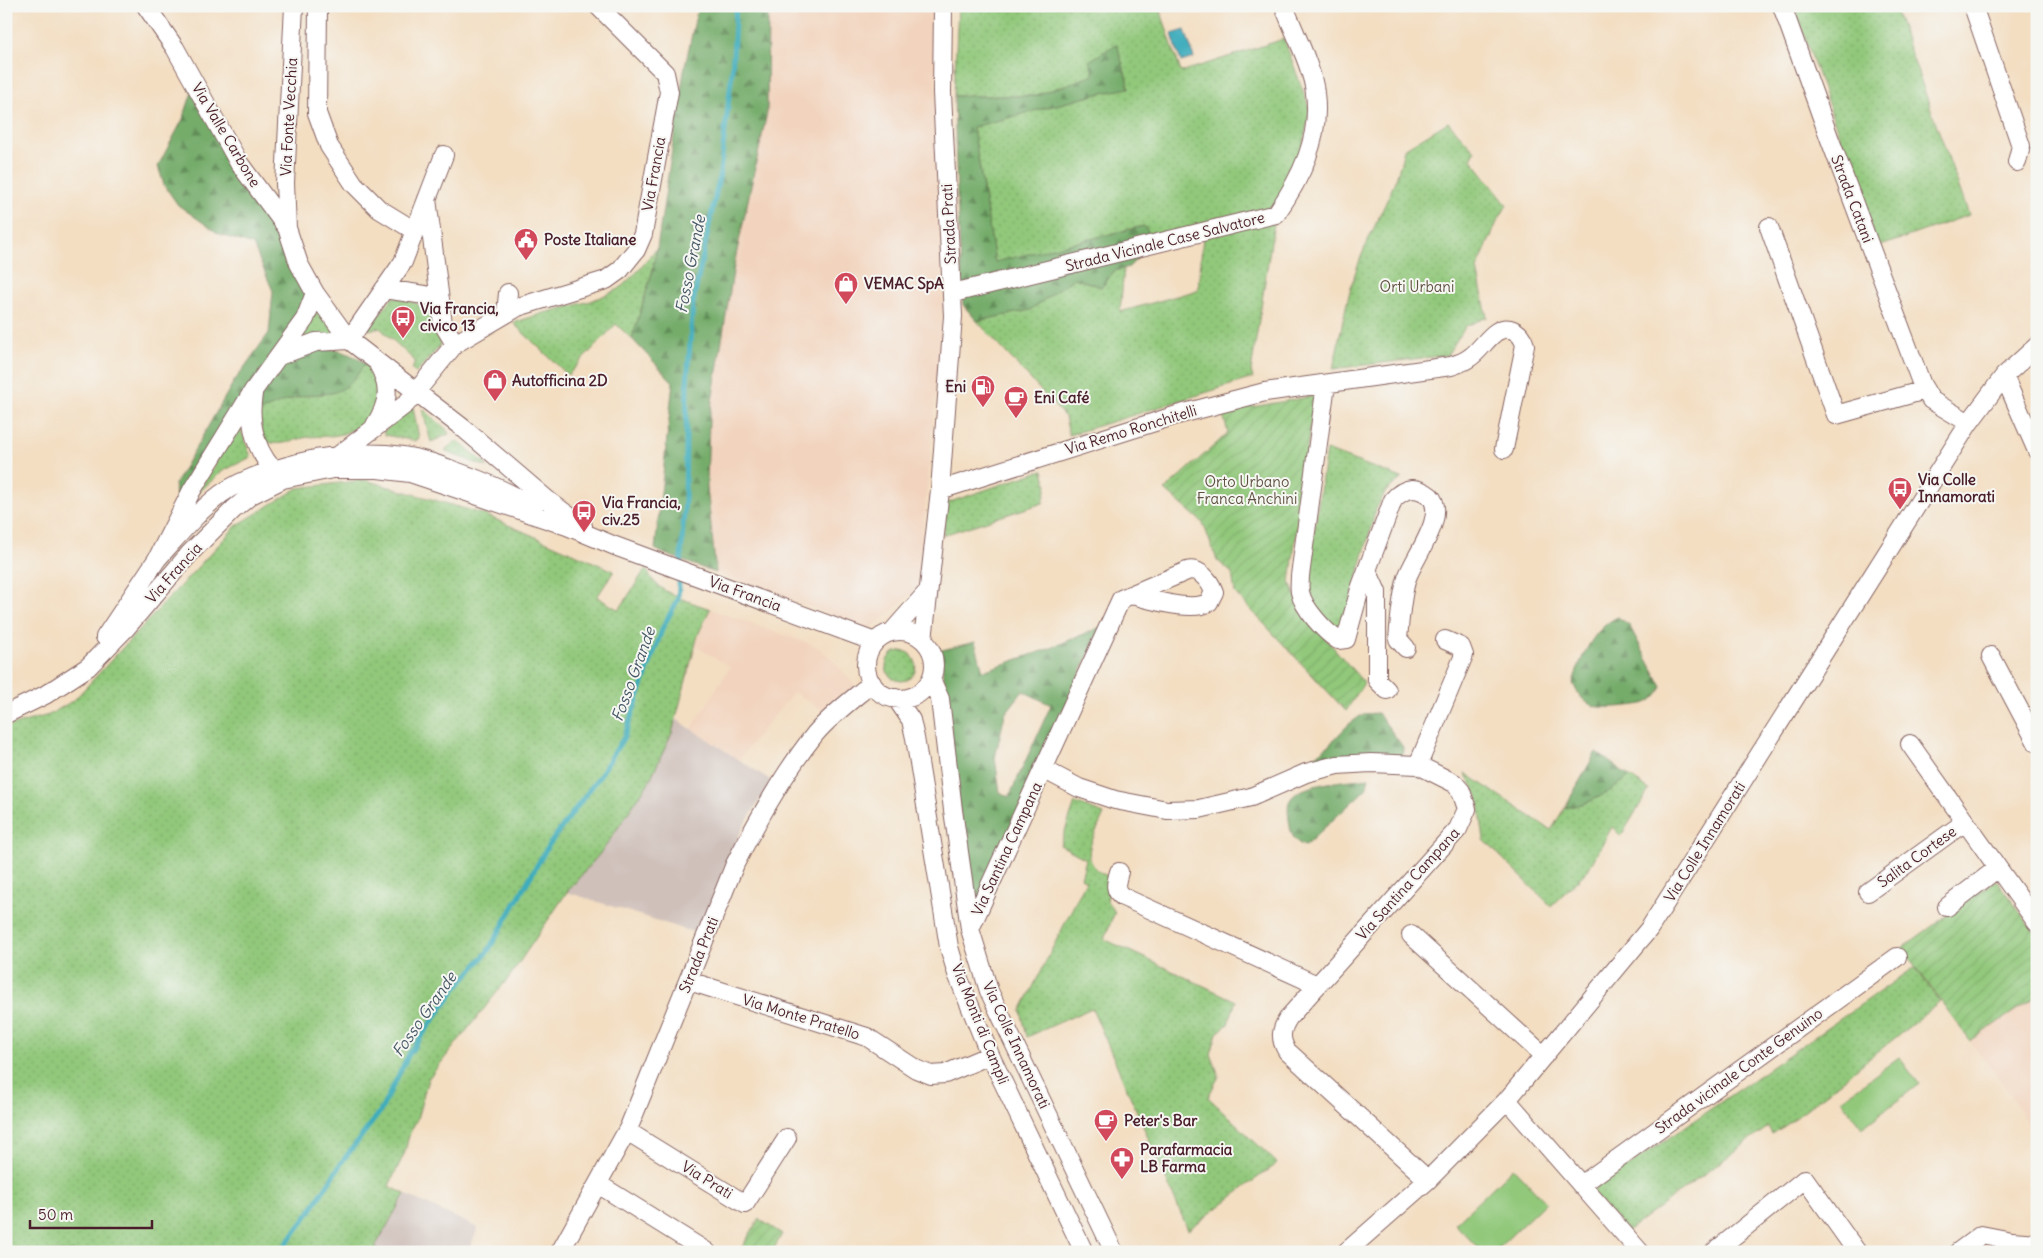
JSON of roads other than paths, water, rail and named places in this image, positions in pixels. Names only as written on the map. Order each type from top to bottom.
[{"type":"street","name":"Via Valle Carbone","points":[[146,6],[175,48],[239,163],[287,228],[299,264],[315,293]]},
{"type":"street","name":"Via Fonte Vecchia","points":[[287,228],[285,183],[294,6]]},
{"type":"street","points":[[318,6],[317,113],[330,146],[354,184],[379,209],[415,231]]},
{"type":"street","name":"Via Francia","points":[[318,471],[406,404],[418,392],[455,344],[518,306],[606,280],[626,264],[636,250],[643,234],[669,92],[665,73],[598,6]]},
{"type":"street","name":"Strada Prati","points":[[923,640],[940,490],[953,336],[953,293],[942,93],[943,6]]},
{"type":"street","name":"Strada Vicinale Case Salvatore","points":[[953,293],[1276,214],[1292,191],[1306,162],[1315,134],[1316,111],[1312,77],[1284,6]]},
{"type":"street","name":"Strada Catani","points":[[1782,6],[1828,137],[1924,390],[1931,400],[1969,424]]},
{"type":"street","points":[[1973,6],[2021,146],[2017,162]]},
{"type":"street","points":[[278,356],[316,342],[349,340],[403,262],[444,155]]},
{"type":"street","points":[[427,199],[443,324],[455,344]]},
{"type":"street","points":[[1768,227],[1836,415],[1924,390]]},
{"type":"street","points":[[384,289],[440,299]]},
{"type":"street","name":"Via Francia","points":[[315,293],[349,340],[418,392],[550,502],[615,546]]},
{"type":"street","name":"Via Francia","points":[[73,676],[89,660],[112,628],[157,559],[192,490],[253,391],[305,319],[315,293]]},
{"type":"street","points":[[506,314],[508,294]]},
{"type":"street","name":"Via Remo Ronchitelli","points":[[940,490],[1177,415],[1265,392],[1451,366],[1469,359],[1498,330],[1510,328],[1515,330],[1523,339],[1524,351],[1504,449]]},
{"type":"street","name":"Via Colle Innamorati","points":[[1346,1252],[1428,1180],[1507,1100],[1649,929],[1969,424],[2004,376],[2037,346]]},
{"type":"street","name":"Via Francia","points":[[372,430],[386,402],[385,376],[377,361]]},
{"type":"street","points":[[2004,376],[2037,451]]},
{"type":"street","points":[[1326,384],[1300,594],[1323,627],[1338,640],[1346,639],[1367,570],[1391,504],[1396,497],[1410,489],[1418,490],[1428,495],[1435,504],[1435,517],[1408,578],[1401,610],[1398,639],[1406,648]]},
{"type":"street","points":[[253,391],[251,412],[254,433],[259,446],[278,474]]},
{"type":"street","name":"Via Francia","points":[[6,714],[45,695],[88,667],[109,646],[190,553],[234,509],[278,474],[303,460],[338,455],[382,454],[432,462],[512,494],[567,526]]},
{"type":"street","points":[[410,473],[432,462]]},
{"type":"street","name":"Via Francia","points":[[157,559],[220,495],[238,484],[278,474],[352,468],[378,469],[410,473],[567,526],[615,546],[875,642]]},
{"type":"street","points":[[1367,570],[1377,592],[1377,680],[1387,690]]},
{"type":"street","points":[[892,632],[903,631],[914,634],[930,648],[934,658],[931,678],[925,688],[907,698],[886,696],[872,683],[868,673],[867,662],[875,642],[892,632],[928,590]]},
{"type":"street","name":"Via Santina Campana","points":[[970,929],[1121,599],[1131,595]]},
{"type":"street","points":[[1418,765],[1464,656],[1461,647],[1445,640]]},
{"type":"street","points":[[1991,656],[2037,743]]},
{"type":"street","name":"Via Colle Innamorati","points":[[931,678],[940,699],[970,929],[989,991],[1114,1252]]},
{"type":"street","name":"Strada Prati","points":[[560,1252],[626,1131],[689,981],[735,864],[772,797],[816,733],[872,683]]},
{"type":"street","name":"Via Monti di Campli","points":[[896,698],[907,712],[915,738],[949,946],[957,974],[990,1054],[1084,1252]]},
{"type":"street","name":"Salita Cortese","points":[[1910,744],[2037,923]]},
{"type":"street","name":"Via Santina Campana","points":[[1043,769],[1079,788],[1115,800],[1167,810],[1200,809],[1251,798],[1306,773],[1337,765],[1371,763],[1418,765],[1454,783],[1461,791],[1467,809],[1464,819],[1458,828],[1289,1017],[1281,1033],[1282,1043],[1287,1051],[1428,1180]]},
{"type":"street","name":"Salita Cortese","points":[[1868,892],[1965,822]]},
{"type":"street","points":[[1947,907],[1998,868]]},
{"type":"street","points":[[1119,872],[1115,886],[1118,893],[1124,898],[1317,985]]},
{"type":"street","points":[[1411,934],[1544,1056]]},
{"type":"street","name":"Strada vicinale Conte Genuino","points":[[1581,1185],[1897,957]]},
{"type":"street","name":"Via Monte Pratello","points":[[689,981],[867,1037],[916,1069],[931,1075],[945,1074],[990,1054]]},
{"type":"street","points":[[1507,1100],[1640,1252]]},
{"type":"street","name":"Via Prati","points":[[626,1131],[745,1204],[787,1138]]},
{"type":"street","points":[[1714,1252],[1805,1179],[1857,1252]]},
{"type":"street","points":[[598,1184],[695,1249]]},
{"type":"street","points":[[1958,1252],[1981,1236],[2033,1252]]},
{"type":"street","points":[[2017,1247],[2037,1243]]},
{"type":"water","points":[[1185,30],[1194,58],[1181,62],[1172,34]]},
{"type":"waterway","name":"Fosso Grande","points":[[280,1252],[307,1216],[344,1159],[380,1112],[409,1054],[453,992],[488,951],[548,846],[599,777],[624,737],[663,627],[678,599],[685,499],[687,383],[693,303],[720,173],[732,72],[736,6]]},
{"type":"place","name":"Poste Italiane","points":[[526,261]]},
{"type":"place","name":"VEMAC SpA","points":[[846,305]]},
{"type":"place","name":"Via Francia, civico 13","points":[[403,339]]},
{"type":"place","name":"Autofficina 2D","points":[[495,402]]},
{"type":"place","name":"Eni","points":[[983,408]]},
{"type":"place","name":"Eni Café","points":[[1016,419]]},
{"type":"place","name":"Via Colle Innamorati","points":[[1900,510]]},
{"type":"place","name":"Via Francia, civ.25","points":[[584,533]]},
{"type":"place","name":"Peter's Bar","points":[[1106,1142]]},
{"type":"place","name":"Parafarmacia LB Farma","points":[[1122,1180]]},
{"type":"park label","name":"Orti Urbani","points":[[1417,287]]},
{"type":"park label","name":"Orto Urbano Franca Anchini","points":[[1247,490]]}]
